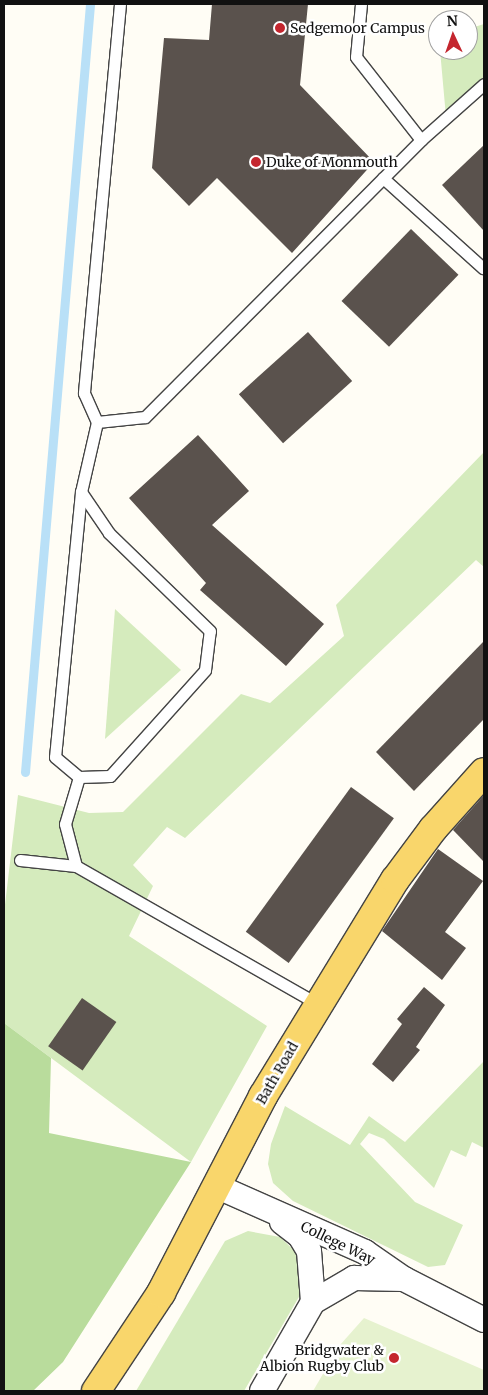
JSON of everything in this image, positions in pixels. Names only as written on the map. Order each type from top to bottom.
[{"type":"main road","name":"Bath Road","points":[[104,1387],[161,1292],[263,1096],[318,1004],[395,880],[433,829],[484,772]]},
{"type":"street","name":"College Way","points":[[216,1186],[273,1214],[365,1252],[404,1279],[484,1320]]},
{"type":"street","points":[[273,1214],[300,1236],[309,1251],[313,1302]]},
{"type":"street","points":[[262,1391],[313,1302],[354,1278],[404,1279]]},
{"type":"lane","points":[[82,492],[109,533],[210,632],[205,670],[110,776],[79,777],[55,757],[82,492],[97,422],[84,393],[120,4]]},
{"type":"lane","points":[[361,4],[356,57],[421,140]]},
{"type":"lane","points":[[97,422],[145,417],[421,140],[484,84]]},
{"type":"lane","points":[[383,178],[483,268]]},
{"type":"lane","points":[[76,866],[65,824],[79,777]]},
{"type":"lane","points":[[20,860],[76,866],[318,1004]]},
{"type":"green space","points":[[484,24],[484,84],[446,117],[441,60],[478,60],[478,26]]},
{"type":"green space","points":[[484,452],[484,567],[476,560],[185,838],[167,827],[133,865],[153,886],[129,936],[267,1026],[191,1162],[4,1023],[4,913],[18,795],[89,813],[123,812],[241,694],[270,703],[344,636],[336,605]]},
{"type":"green space","points":[[115,609],[181,670],[105,739]]},
{"type":"green space","points":[[4,1023],[51,1058],[49,1133],[191,1162],[63,1362],[33,1391],[4,1391]]},
{"type":"green space","points":[[484,1061],[484,1148],[472,1142],[466,1157],[451,1150],[434,1188],[384,1139],[369,1133],[360,1144],[415,1202],[463,1225],[445,1265],[428,1267],[293,1201],[273,1183],[268,1164],[271,1144],[285,1106],[350,1145],[369,1116],[405,1142]]},
{"type":"green space","points":[[248,1231],[280,1237],[301,1257],[303,1290],[244,1391],[136,1391],[225,1241]]},
{"type":"green space","name":"Bridgwater & Albion Rugby Club","points":[[364,1318],[484,1370],[484,1391],[313,1391],[340,1345]]},
{"type":"building","name":"Sedgemoor Campus","points":[[212,4],[308,4],[300,85],[374,162],[292,253],[217,178],[189,206],[152,168],[164,38],[209,40]]},
{"type":"building","points":[[484,145],[484,231],[442,185]]},
{"type":"building","points":[[411,229],[458,275],[389,347],[342,301]]},
{"type":"building","points":[[308,332],[352,381],[283,443],[239,394]]},
{"type":"building","points":[[198,435],[249,491],[212,525],[324,624],[286,666],[200,590],[206,583],[129,498]]},
{"type":"building","points":[[484,641],[484,719],[414,791],[376,752]]},
{"type":"building","points":[[351,787],[394,818],[289,963],[246,932]]},
{"type":"building","points":[[484,795],[484,862],[453,830]]},
{"type":"building","points":[[438,849],[483,881],[445,932],[466,948],[442,980],[382,931]]},
{"type":"building","points":[[424,987],[445,1005],[416,1047],[420,1050],[393,1082],[372,1064],[402,1024],[397,1019]]},
{"type":"building","points":[[82,998],[116,1022],[83,1070],[48,1046]]},
{"type":"waterway","points":[[25,772],[90,4]]},
{"type":"place","name":"Sedgemoor Campus","points":[[280,28]]},
{"type":"place","name":"Duke of Monmouth","points":[[256,162]]},
{"type":"place","name":"Bridgwater & Albion Rugby Club","points":[[394,1358]]}]
